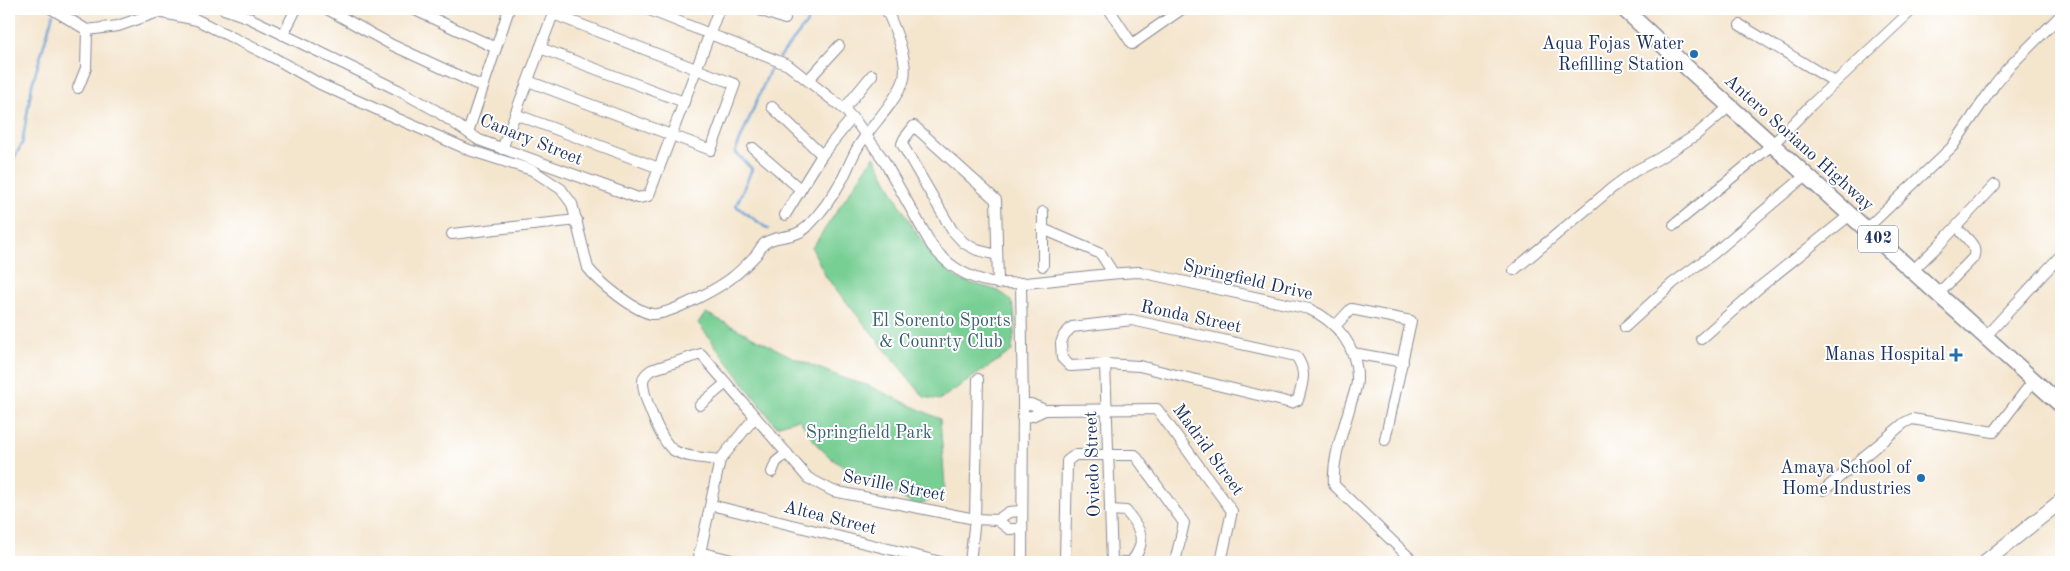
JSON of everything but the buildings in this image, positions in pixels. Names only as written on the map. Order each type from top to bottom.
[{"type":"main road","name":"Antero Soriano Highway","points":[[1624,9],[2061,405]]},
{"type":"main road","points":[[1985,562],[2061,501]]},
{"type":"street","points":[[52,9],[85,30],[118,26],[158,12],[197,20],[274,58],[320,84],[469,150],[532,170],[561,189],[572,204],[588,268],[594,276],[644,312],[653,314],[663,313],[734,276],[764,244],[772,240],[792,236],[806,228],[843,178],[856,149],[890,103],[903,80],[904,66],[900,47],[886,9]]},
{"type":"street","name":"Canary Street","points":[[224,9],[249,13],[283,35],[398,90],[435,110],[479,140],[638,198],[648,196],[650,192],[719,9]]},
{"type":"street","points":[[283,35],[296,9]]},
{"type":"street","points":[[327,9],[392,45],[483,87]]},
{"type":"street","points":[[413,9],[496,48]]},
{"type":"street","points":[[468,132],[509,9]]},
{"type":"street","name":"Springfield Drive","points":[[647,9],[788,65],[844,109],[866,135],[882,159],[932,246],[940,256],[967,275],[998,284],[1021,284],[1113,273],[1140,272],[1309,309],[1324,315],[1336,325],[1353,354],[1358,381],[1333,469],[1334,485],[1414,562]]},
{"type":"street","points":[[757,9],[785,19]]},
{"type":"street","points":[[1109,9],[1132,44],[1182,9]]},
{"type":"street","points":[[1674,225],[1772,144],[1913,9]]},
{"type":"street","points":[[502,149],[553,14],[735,84],[711,150],[528,81]]},
{"type":"street","points":[[1866,229],[1952,147],[2004,74],[2061,16]]},
{"type":"street","points":[[1740,25],[1835,82]]},
{"type":"street","points":[[78,88],[86,68],[85,30]]},
{"type":"street","points":[[808,80],[838,46]]},
{"type":"street","points":[[540,48],[684,102]]},
{"type":"street","points":[[844,109],[872,75]]},
{"type":"street","points":[[1514,270],[1635,170],[1658,159],[1696,135],[1730,106]]},
{"type":"street","points":[[772,107],[822,155]]},
{"type":"street","points":[[515,114],[659,168]]},
{"type":"street","points":[[785,215],[822,155],[852,118]]},
{"type":"street","points":[[998,255],[976,250],[964,243],[952,230],[902,144],[914,126],[996,200],[998,255],[998,284]]},
{"type":"street","points":[[753,148],[800,189]]},
{"type":"street","points":[[1625,327],[1674,283],[1713,254],[1806,175]]},
{"type":"street","points":[[1912,271],[1937,247],[1994,185]]},
{"type":"street","points":[[1043,266],[1044,212]]},
{"type":"street","points":[[1701,339],[1760,286],[1850,214]]},
{"type":"street","points":[[452,234],[577,220]]},
{"type":"street","points":[[1043,229],[1101,254],[1113,273]]},
{"type":"street","points":[[1938,294],[1973,258],[1975,253],[1974,246],[1962,233]]},
{"type":"street","points":[[1985,337],[2061,255]]},
{"type":"street","points":[[1021,284],[1023,404],[1022,562]]},
{"type":"street","points":[[1336,325],[1351,309],[1411,321],[1385,440]]},
{"type":"street","name":"Ronda Street","points":[[1132,320],[1296,356],[1302,365],[1305,378],[1298,400],[1291,403],[1139,366],[1105,364],[1070,366],[1062,358],[1061,343],[1064,335],[1072,327],[1132,320]]},
{"type":"street","points":[[720,460],[676,452],[664,441],[652,412],[643,382],[645,375],[651,370],[700,354],[755,417],[720,460],[699,557],[740,562]]},
{"type":"street","points":[[1353,354],[1403,362]]},
{"type":"street","name":"Oviedo Street","points":[[1105,364],[1112,562]]},
{"type":"street","points":[[970,562],[975,519],[978,379]]},
{"type":"street","points":[[1824,490],[1904,423],[1912,420],[1994,432],[2033,381]]},
{"type":"street","points":[[700,405],[726,384]]},
{"type":"street","name":"Madrid Street","points":[[1023,404],[1031,404],[1045,410]]},
{"type":"street","name":"Madrid Street","points":[[1022,417],[1032,416],[1045,410],[1157,409],[1232,511],[1221,562]]},
{"type":"street","name":"Seville Street","points":[[755,417],[808,478],[833,491],[975,519],[997,520],[1009,529],[1022,529]]},
{"type":"street","points":[[772,472],[776,462],[787,453]]},
{"type":"street","points":[[1065,562],[1067,461],[1075,455],[1135,455],[1184,523],[1175,562]]},
{"type":"street","name":"Altea Street","points":[[711,505],[941,562]]},
{"type":"street","points":[[1110,510],[1126,511],[1137,525],[1141,535],[1139,552],[1131,562],[1122,562]]},
{"type":"street","name":"Seville Street","points":[[997,520],[1009,512],[1021,511]]},
{"type":"green space","name":"El Sorento Sports & Counrty Club","points":[[874,156],[920,239],[944,268],[963,281],[1004,294],[1009,299],[1014,310],[1015,324],[1012,351],[939,400],[924,397],[826,277],[812,248]]},
{"type":"green space","name":"Springfield Park","points":[[706,313],[794,358],[848,380],[867,385],[940,419],[945,487],[933,498],[917,507],[899,496],[883,482],[850,472],[831,458],[817,445],[799,419],[776,426],[698,323]]},
{"type":"waterway","points":[[779,58],[814,14],[813,9]]},
{"type":"waterway","points":[[9,167],[22,144],[32,85],[53,14]]},
{"type":"waterway","points":[[768,229],[736,206],[752,169],[735,152],[769,72],[776,62]]},
{"type":"place","name":"Aqua Fojas Water Refilling Station","points":[[1694,54]]},
{"type":"place","name":"Manas Hospital","points":[[1956,355]]},
{"type":"place","name":"Amaya School of Home Industries","points":[[1921,478]]}]
